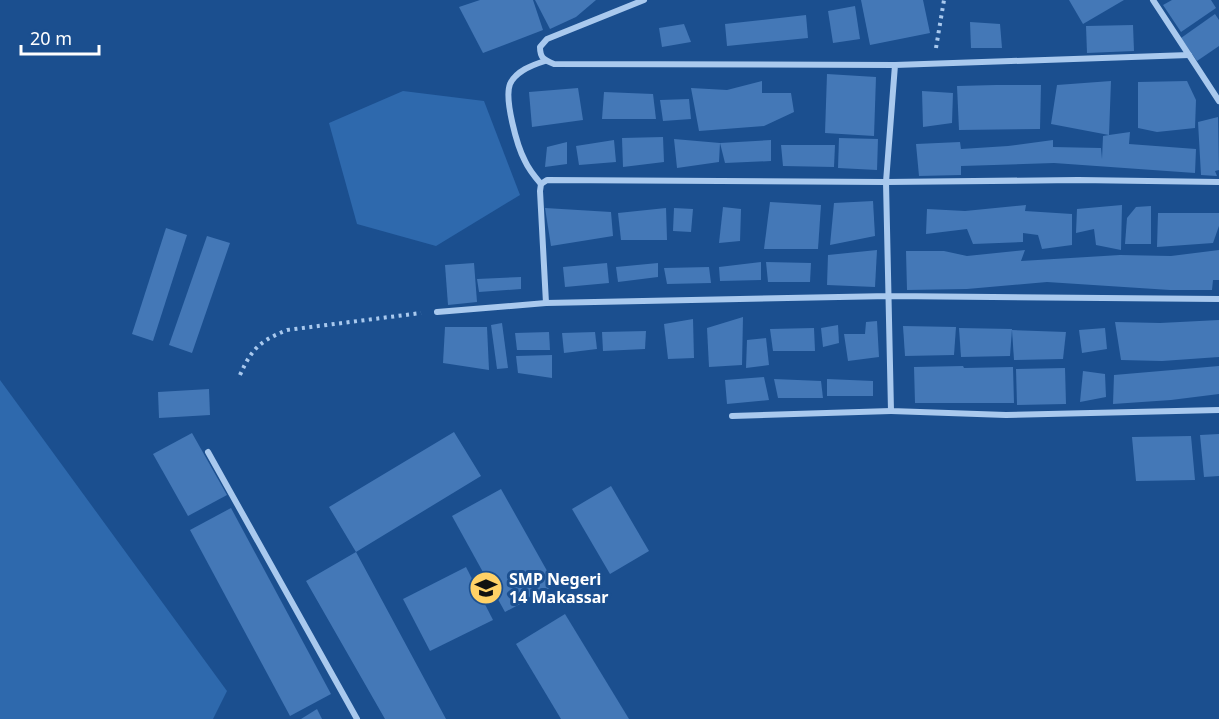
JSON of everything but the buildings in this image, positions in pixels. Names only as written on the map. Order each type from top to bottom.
[{"type":"street","points":[[644,0],[547,39],[540,47],[540,54],[544,60],[554,64],[604,65],[895,65],[1189,55]]},
{"type":"street","points":[[1153,0],[1219,101]]},
{"type":"street","points":[[544,60],[531,65],[514,77],[508,93],[518,144],[524,160],[541,184],[546,303]]},
{"type":"street","points":[[891,411],[886,182],[895,65]]},
{"type":"street","points":[[541,184],[547,180],[1219,182]]},
{"type":"street","points":[[437,312],[546,303],[890,296],[1219,299]]},
{"type":"street","points":[[732,416],[891,411],[1006,415],[1219,410]]},
{"type":"street","points":[[208,453],[357,719]]},
{"type":"path","points":[[933,64],[944,0]]},
{"type":"path","points":[[240,375],[256,346],[269,337],[287,330],[437,312]]},
{"type":"shaded area","points":[[403,91],[484,101],[520,195],[436,246],[357,224],[329,123]]},
{"type":"shaded area","points":[[0,380],[227,691],[213,719],[0,719]]},
{"type":"place","name":"SMP Negeri 14 Makassar","points":[[486,588]]}]
